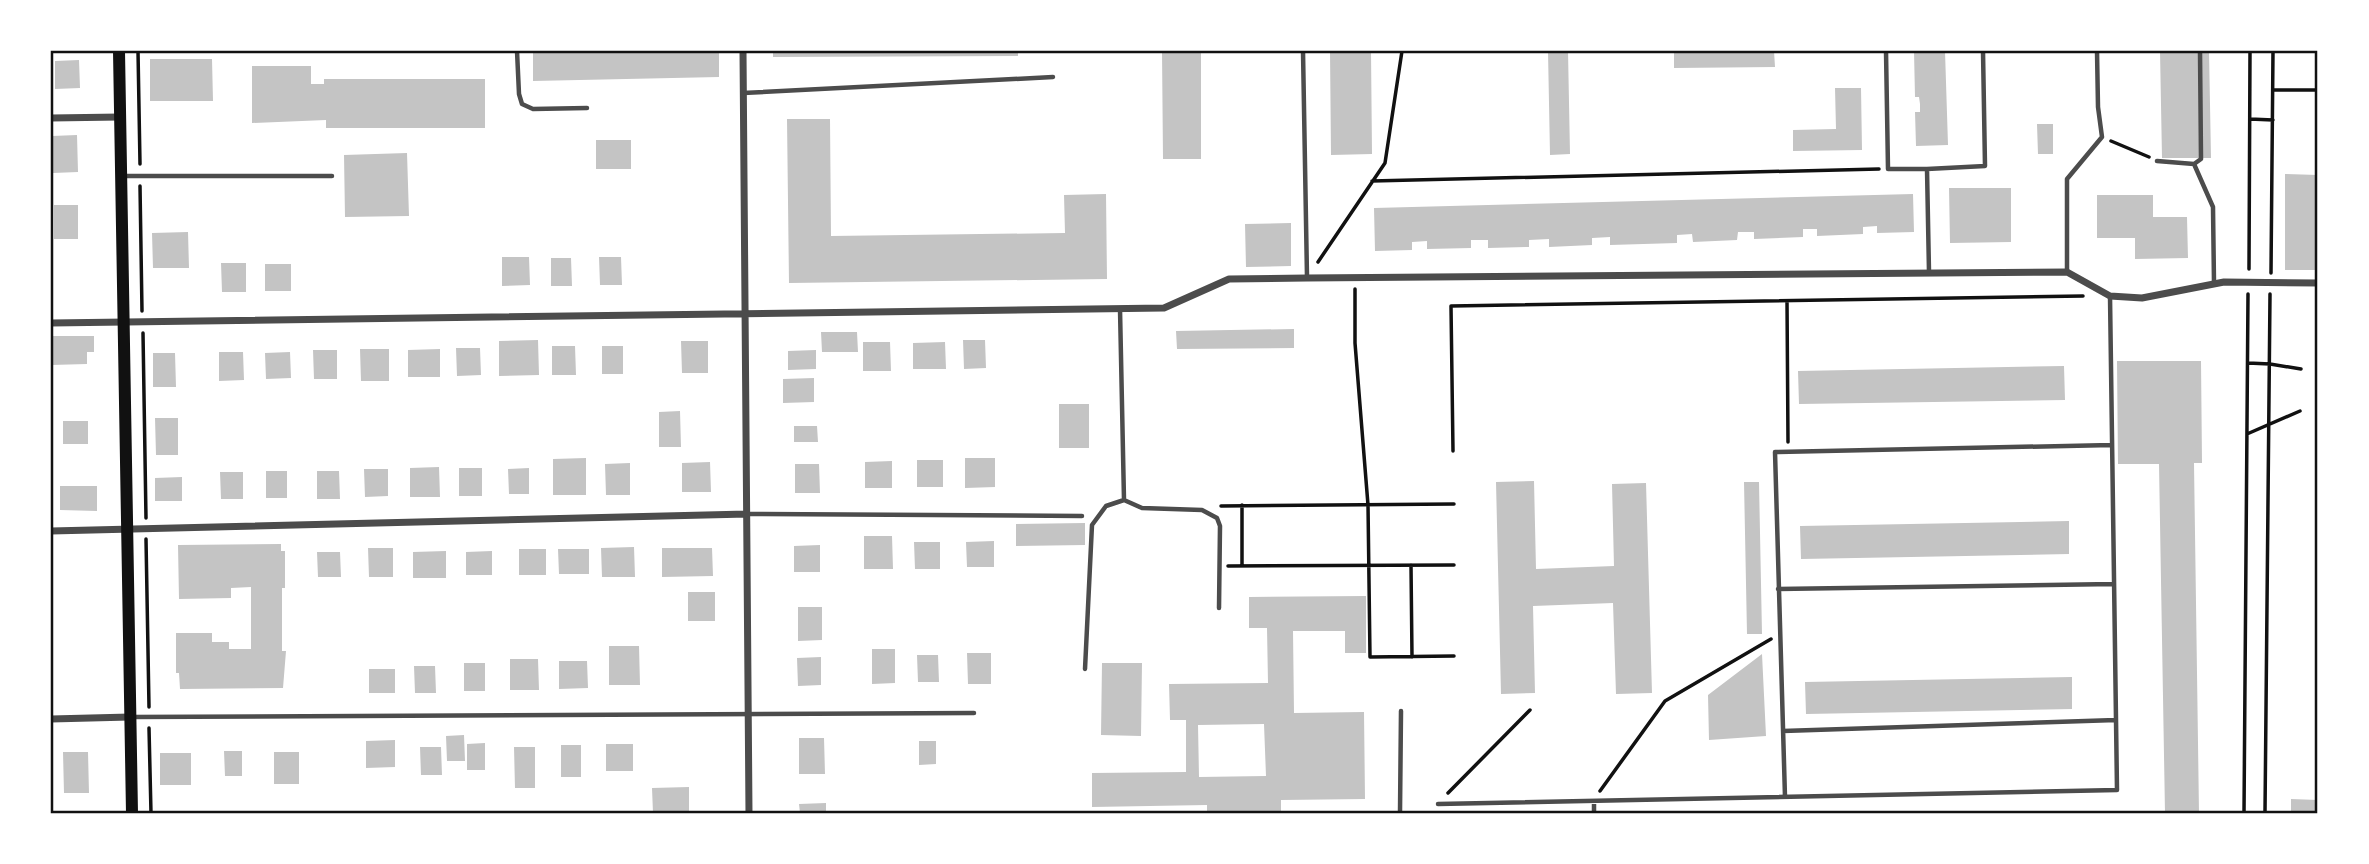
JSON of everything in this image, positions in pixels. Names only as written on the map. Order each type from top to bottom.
[{"type":"main road","points":[[119,51],[132,813]]},
{"type":"street","points":[[743,51],[749,813]]},
{"type":"street","points":[[51,118],[120,117]]},
{"type":"street","points":[[51,323],[1164,308],[1229,279],[2067,272],[2110,296],[2142,298],[2214,284],[2318,283]]},
{"type":"street","points":[[51,531],[747,514]]},
{"type":"street","points":[[51,719],[130,717]]},
{"type":"lane","points":[[517,51],[522,104],[533,109],[587,108]]},
{"type":"lane","points":[[1303,51],[1307,278]]},
{"type":"lane","points":[[1886,51],[1888,169],[1985,166],[1983,51]]},
{"type":"lane","points":[[2067,272],[2067,179],[2102,137],[2098,107],[2097,51]]},
{"type":"lane","points":[[2157,161],[2194,164],[2201,159],[2200,51]]},
{"type":"lane","points":[[743,93],[1053,76]]},
{"type":"lane","points":[[2194,164],[2213,207],[2214,284]]},
{"type":"lane","points":[[1927,169],[1929,273]]},
{"type":"lane","points":[[121,176],[332,176]]},
{"type":"lane","points":[[1438,804],[2117,790],[2110,296]]},
{"type":"lane","points":[[1120,309],[1124,500]]},
{"type":"lane","points":[[1785,797],[1774,452],[2112,445]]},
{"type":"lane","points":[[1085,669],[1091,525],[1106,506],[1124,500],[1142,508],[1202,510],[1217,517],[1220,526],[1219,608]]},
{"type":"lane","points":[[747,514],[1082,516]]},
{"type":"lane","points":[[1778,589],[2114,584]]},
{"type":"lane","points":[[1400,813],[1401,711]]},
{"type":"lane","points":[[130,717],[974,713]]},
{"type":"lane","points":[[1783,731],[2116,720]]},
{"type":"lane","points":[[1594,800],[1594,813]]},
{"type":"path","points":[[138,51],[151,813]]},
{"type":"path","points":[[1307,278],[1385,163],[1402,51]]},
{"type":"path","points":[[2245,813],[2250,51]]},
{"type":"path","points":[[2265,813],[2273,51]]},
{"type":"path","points":[[2273,90],[2318,90]]},
{"type":"path","points":[[2250,119],[2273,120]]},
{"type":"path","points":[[2102,137],[2157,161]]},
{"type":"path","points":[[1372,181],[1888,169]]},
{"type":"path","points":[[1355,277],[1355,343],[1368,505],[1370,657],[1454,656]]},
{"type":"path","points":[[1453,451],[1451,306],[2083,296]]},
{"type":"path","points":[[1787,301],[1788,451]]},
{"type":"path","points":[[2248,363],[2301,369]]},
{"type":"path","points":[[2247,434],[2300,411]]},
{"type":"path","points":[[1221,514],[1221,506],[1242,505],[1454,504]]},
{"type":"path","points":[[1242,505],[1242,566]]},
{"type":"path","points":[[1411,565],[1412,657]]},
{"type":"path","points":[[1221,566],[1454,565]]},
{"type":"path","points":[[1594,800],[1665,701],[1779,634]]},
{"type":"path","points":[[1438,804],[1530,710]]},
{"type":"building","points":[[533,51],[719,51],[719,77],[533,81]]},
{"type":"building","points":[[773,51],[1018,51],[1018,56],[773,57]]},
{"type":"building","points":[[1162,51],[1201,51],[1201,159],[1163,159]]},
{"type":"building","points":[[1330,51],[1371,51],[1372,154],[1331,155]]},
{"type":"building","points":[[1548,51],[1568,51],[1570,154],[1550,155]]},
{"type":"building","points":[[1674,51],[1774,51],[1775,67],[1674,68]]},
{"type":"building","points":[[1914,51],[1945,51],[1948,145],[1916,146],[1915,112],[1920,112],[1920,104],[1919,97],[1915,97]]},
{"type":"building","points":[[2160,51],[2209,51],[2211,158],[2162,158]]},
{"type":"building","points":[[150,59],[212,59],[213,101],[150,101]]},
{"type":"building","points":[[79,60],[80,88],[55,89],[55,61]]},
{"type":"building","points":[[252,66],[311,66],[311,84],[324,84],[324,79],[485,79],[485,128],[326,128],[326,120],[252,123]]},
{"type":"building","points":[[1835,88],[1861,88],[1862,150],[1793,151],[1793,130],[1836,129]]},
{"type":"building","points":[[787,119],[830,119],[831,236],[1065,233],[1064,195],[1106,194],[1107,279],[789,283]]},
{"type":"building","points":[[2037,124],[2053,124],[2053,154],[2038,154]]},
{"type":"building","points":[[77,135],[78,172],[53,173],[52,136]]},
{"type":"building","points":[[596,140],[631,140],[631,169],[596,169]]},
{"type":"building","points":[[407,153],[409,216],[345,217],[344,155]]},
{"type":"building","points":[[2285,174],[2318,175],[2318,270],[2285,270]]},
{"type":"building","points":[[1949,188],[2011,188],[2011,242],[1950,243]]},
{"type":"building","points":[[1913,194],[1914,232],[1877,233],[1877,226],[1863,227],[1863,234],[1817,236],[1817,229],[1803,229],[1803,237],[1754,239],[1754,232],[1738,232],[1737,240],[1693,242],[1692,234],[1677,235],[1677,243],[1610,245],[1610,237],[1592,238],[1592,245],[1549,247],[1549,239],[1529,240],[1529,247],[1488,248],[1488,240],[1471,240],[1471,248],[1427,249],[1427,241],[1412,242],[1412,250],[1375,251],[1374,208]]},
{"type":"building","points":[[2097,195],[2153,195],[2153,217],[2187,217],[2188,258],[2135,259],[2135,238],[2097,238]]},
{"type":"building","points":[[54,205],[78,205],[78,239],[54,239]]},
{"type":"building","points":[[1291,223],[1291,266],[1246,267],[1245,224]]},
{"type":"building","points":[[188,232],[189,268],[153,268],[152,233]]},
{"type":"building","points":[[502,257],[529,257],[530,285],[502,286]]},
{"type":"building","points":[[599,257],[621,257],[622,285],[600,285]]},
{"type":"building","points":[[551,258],[571,258],[572,286],[551,286]]},
{"type":"building","points":[[221,263],[246,263],[246,292],[222,292]]},
{"type":"building","points":[[265,264],[291,264],[291,291],[265,291]]},
{"type":"building","points":[[1294,329],[1294,348],[1177,349],[1176,331]]},
{"type":"building","points":[[821,332],[857,332],[858,352],[822,352]]},
{"type":"building","points":[[51,336],[94,336],[94,352],[87,352],[87,364],[51,365]]},
{"type":"building","points":[[538,340],[539,375],[499,376],[499,341]]},
{"type":"building","points":[[963,340],[985,340],[986,368],[964,369]]},
{"type":"building","points":[[681,341],[708,341],[708,373],[682,373]]},
{"type":"building","points":[[863,342],[890,342],[891,371],[863,371]]},
{"type":"building","points":[[945,342],[946,369],[913,369],[913,343]]},
{"type":"building","points":[[552,346],[575,346],[576,375],[552,375]]},
{"type":"building","points":[[602,346],[623,346],[623,374],[602,374]]},
{"type":"building","points":[[456,348],[480,348],[481,375],[457,376]]},
{"type":"building","points":[[360,349],[389,349],[389,381],[361,381]]},
{"type":"building","points":[[440,349],[440,377],[408,377],[408,350]]},
{"type":"building","points":[[313,350],[337,350],[337,379],[314,379]]},
{"type":"building","points":[[816,350],[816,369],[788,370],[788,351]]},
{"type":"building","points":[[219,352],[243,352],[244,380],[219,381]]},
{"type":"building","points":[[290,352],[291,378],[266,379],[265,353]]},
{"type":"building","points":[[153,353],[175,353],[176,387],[153,387]]},
{"type":"building","points":[[2117,361],[2201,361],[2202,463],[2194,463],[2199,813],[2165,813],[2159,464],[2118,464]]},
{"type":"building","points":[[2064,366],[2065,400],[1799,404],[1798,371]]},
{"type":"building","points":[[814,378],[814,402],[783,403],[783,379]]},
{"type":"building","points":[[1059,404],[1089,404],[1089,448],[1059,448]]},
{"type":"building","points":[[680,411],[681,447],[659,447],[659,412]]},
{"type":"building","points":[[155,418],[178,418],[178,455],[156,455]]},
{"type":"building","points":[[63,421],[88,421],[88,444],[63,444]]},
{"type":"building","points":[[794,426],[817,426],[818,442],[794,442]]},
{"type":"building","points":[[586,458],[586,495],[553,495],[553,459]]},
{"type":"building","points":[[965,458],[995,458],[995,487],[965,488]]},
{"type":"building","points":[[917,460],[943,460],[943,487],[917,487]]},
{"type":"building","points":[[892,461],[892,488],[865,488],[865,462]]},
{"type":"building","points":[[710,462],[711,492],[682,492],[682,463]]},
{"type":"building","points":[[630,463],[630,495],[606,495],[605,464]]},
{"type":"building","points":[[795,464],[819,464],[820,493],[795,493]]},
{"type":"building","points":[[439,467],[440,497],[410,497],[410,468]]},
{"type":"building","points":[[459,468],[482,468],[482,496],[459,496]]},
{"type":"building","points":[[529,468],[529,494],[509,494],[508,469]]},
{"type":"building","points":[[364,469],[388,469],[388,496],[365,497]]},
{"type":"building","points":[[266,471],[287,471],[287,498],[266,498]]},
{"type":"building","points":[[317,471],[339,471],[340,499],[317,499]]},
{"type":"building","points":[[220,472],[243,472],[243,499],[221,499]]},
{"type":"building","points":[[182,477],[182,501],[155,501],[155,478]]},
{"type":"building","points":[[1534,481],[1536,569],[1614,566],[1612,484],[1646,483],[1652,693],[1616,694],[1613,603],[1533,606],[1535,693],[1501,694],[1496,482]]},
{"type":"building","points":[[1744,482],[1759,482],[1762,634],[1747,634]]},
{"type":"building","points":[[60,486],[97,486],[97,511],[60,510]]},
{"type":"building","points":[[2069,521],[2069,554],[1801,559],[1800,526]]},
{"type":"building","points":[[1085,523],[1085,545],[1016,546],[1016,524]]},
{"type":"building","points":[[864,536],[892,536],[893,569],[864,569]]},
{"type":"building","points":[[994,541],[994,567],[967,567],[966,542]]},
{"type":"building","points":[[914,542],[940,542],[940,569],[915,569]]},
{"type":"building","points":[[281,544],[281,551],[285,551],[282,651],[286,651],[283,688],[180,689],[179,673],[176,673],[176,633],[212,633],[212,642],[229,642],[229,649],[251,649],[251,587],[231,588],[231,598],[179,599],[178,545]]},
{"type":"building","points":[[820,545],[820,572],[794,572],[794,546]]},
{"type":"building","points":[[634,547],[635,577],[602,577],[601,548]]},
{"type":"building","points":[[368,548],[393,548],[393,577],[369,577]]},
{"type":"building","points":[[662,548],[712,548],[713,576],[662,577]]},
{"type":"building","points":[[519,549],[546,549],[546,575],[519,575]]},
{"type":"building","points":[[558,549],[589,549],[589,574],[559,574]]},
{"type":"building","points":[[446,551],[446,578],[413,578],[413,552]]},
{"type":"building","points":[[492,551],[492,575],[466,575],[466,552]]},
{"type":"building","points":[[317,552],[340,552],[341,577],[318,577]]},
{"type":"building","points":[[688,592],[715,592],[715,621],[688,621]]},
{"type":"building","points":[[1366,596],[1366,653],[1345,653],[1345,631],[1293,631],[1294,713],[1364,712],[1365,799],[1281,800],[1281,813],[1207,813],[1207,805],[1092,807],[1092,773],[1186,772],[1186,720],[1170,720],[1169,684],[1268,683],[1267,628],[1249,628],[1249,597]],"holes":[[[1264,724],[1266,776],[1199,777],[1198,725]]]},
{"type":"building","points":[[798,607],[822,607],[822,640],[798,641]]},
{"type":"building","points":[[609,646],[639,646],[640,685],[609,685]]},
{"type":"building","points":[[872,649],[895,649],[895,683],[872,684]]},
{"type":"building","points":[[967,653],[991,653],[991,684],[968,684]]},
{"type":"building","points":[[1762,654],[1766,736],[1709,740],[1708,695]]},
{"type":"building","points":[[917,655],[938,655],[939,682],[918,682]]},
{"type":"building","points":[[821,657],[821,685],[798,686],[797,658]]},
{"type":"building","points":[[510,659],[538,659],[539,690],[510,690]]},
{"type":"building","points":[[559,661],[587,661],[588,688],[559,689]]},
{"type":"building","points":[[464,663],[485,663],[485,691],[464,691]]},
{"type":"building","points":[[1102,663],[1142,663],[1141,736],[1101,735]]},
{"type":"building","points":[[414,666],[435,666],[436,693],[415,693]]},
{"type":"building","points":[[369,669],[395,669],[395,693],[369,693]]},
{"type":"building","points":[[2072,677],[2072,709],[1806,714],[1805,682]]},
{"type":"building","points":[[464,735],[465,761],[447,761],[446,736]]},
{"type":"building","points":[[799,738],[824,738],[825,774],[799,774]]},
{"type":"building","points":[[395,740],[395,767],[366,768],[366,741]]},
{"type":"building","points":[[919,741],[936,741],[936,764],[919,765]]},
{"type":"building","points":[[485,743],[485,770],[467,770],[467,744]]},
{"type":"building","points":[[606,744],[633,744],[633,771],[606,771]]},
{"type":"building","points":[[561,745],[581,745],[581,777],[561,777]]},
{"type":"building","points":[[420,747],[441,747],[442,775],[421,775]]},
{"type":"building","points":[[514,747],[535,747],[535,788],[515,788]]},
{"type":"building","points":[[224,751],[242,751],[242,776],[225,776]]},
{"type":"building","points":[[63,752],[88,752],[89,793],[64,793]]},
{"type":"building","points":[[274,752],[299,752],[299,784],[274,784]]},
{"type":"building","points":[[160,753],[191,753],[191,785],[160,785]]},
{"type":"building","points":[[689,787],[689,813],[653,813],[652,788]]},
{"type":"building","points":[[2291,799],[2318,800],[2318,813],[2291,813]]},
{"type":"building","points":[[826,803],[826,813],[800,813],[799,804]]}]
